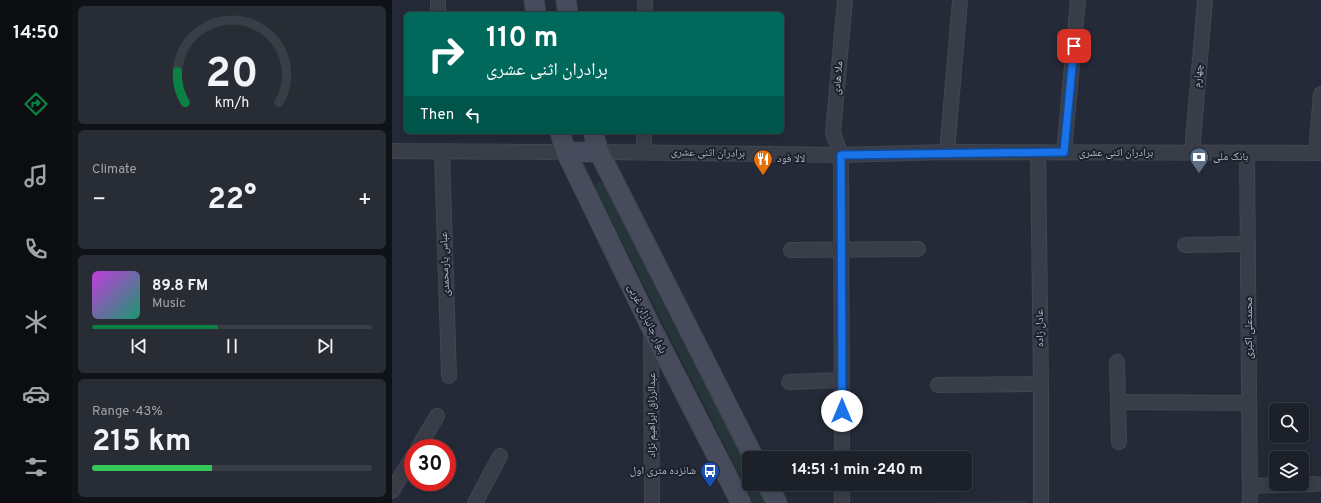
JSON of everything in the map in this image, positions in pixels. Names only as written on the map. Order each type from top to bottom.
[{"type":"main road","points":[[534,0],[536,12]]},
{"type":"main road","points":[[566,0],[568,12]]},
{"type":"main road","name":"بلوار جانبازان غربی","points":[[561,134],[566,152],[651,327],[741,503]]},
{"type":"main road","points":[[594,134],[599,152],[750,451]]},
{"type":"main road","points":[[566,152],[599,152]]},
{"type":"main road","points":[[771,491],[777,503]]},
{"type":"street","points":[[438,0],[438,12]]},
{"type":"street","points":[[644,12],[645,0]]},
{"type":"street","name":"ملا هادی","points":[[842,451],[841,155],[833,133],[845,0]]},
{"type":"street","points":[[947,152],[960,0]]},
{"type":"street","points":[[1064,152],[1078,0]]},
{"type":"street","name":"چهارم","points":[[1192,153],[1205,0]]},
{"type":"street","points":[[1318,153],[1321,94]]},
{"type":"street","points":[[644,134],[644,152]]},
{"type":"street","points":[[392,151],[566,152]]},
{"type":"street","name":"عباس یارمحمدی","points":[[442,152],[450,376]]},
{"type":"street","name":"برادران اثنی عشری","points":[[599,152],[841,155],[947,152],[1318,153]]},
{"type":"street","name":"عادل زاده","points":[[1038,152],[1041,384],[1040,503]]},
{"type":"street","name":"محمدعلی اکبری","points":[[1247,153],[1250,503]]},
{"type":"street","points":[[1185,245],[1248,244]]},
{"type":"street","points":[[791,250],[918,249]]},
{"type":"street","name":"عبدالرزاق ابراهیم نژاد","points":[[651,327],[652,503]]},
{"type":"street","points":[[1117,362],[1119,442]]},
{"type":"street","points":[[789,382],[842,380]]},
{"type":"street","points":[[938,385],[1041,384]]},
{"type":"street","points":[[1118,402],[1249,404]]},
{"type":"street","points":[[423,439],[437,416]]},
{"type":"street","points":[[475,503],[500,456]]},
{"type":"street","points":[[392,491],[404,471]]},
{"type":"street","points":[[1250,486],[1316,484]]},
{"type":"street","points":[[842,491],[842,503]]},
{"type":"shaded area","points":[[600,182],[605,184],[609,190],[742,454],[742,479],[596,190],[595,184]]},
{"type":"shaded area","points":[[748,491],[761,491],[767,503],[754,503]]},
{"type":"shaded area","points":[[1029,500],[1029,503],[912,503]]},
{"type":"place","name":"بانک ملی","points":[[1199,174]]},
{"type":"place","name":"لالا فود","points":[[763,176]]},
{"type":"place","name":"شانزده متری اول","points":[[710,488]]},
{"type":"route","points":[[842,411],[841,155],[947,152],[1064,152],[1074,46]]}]
